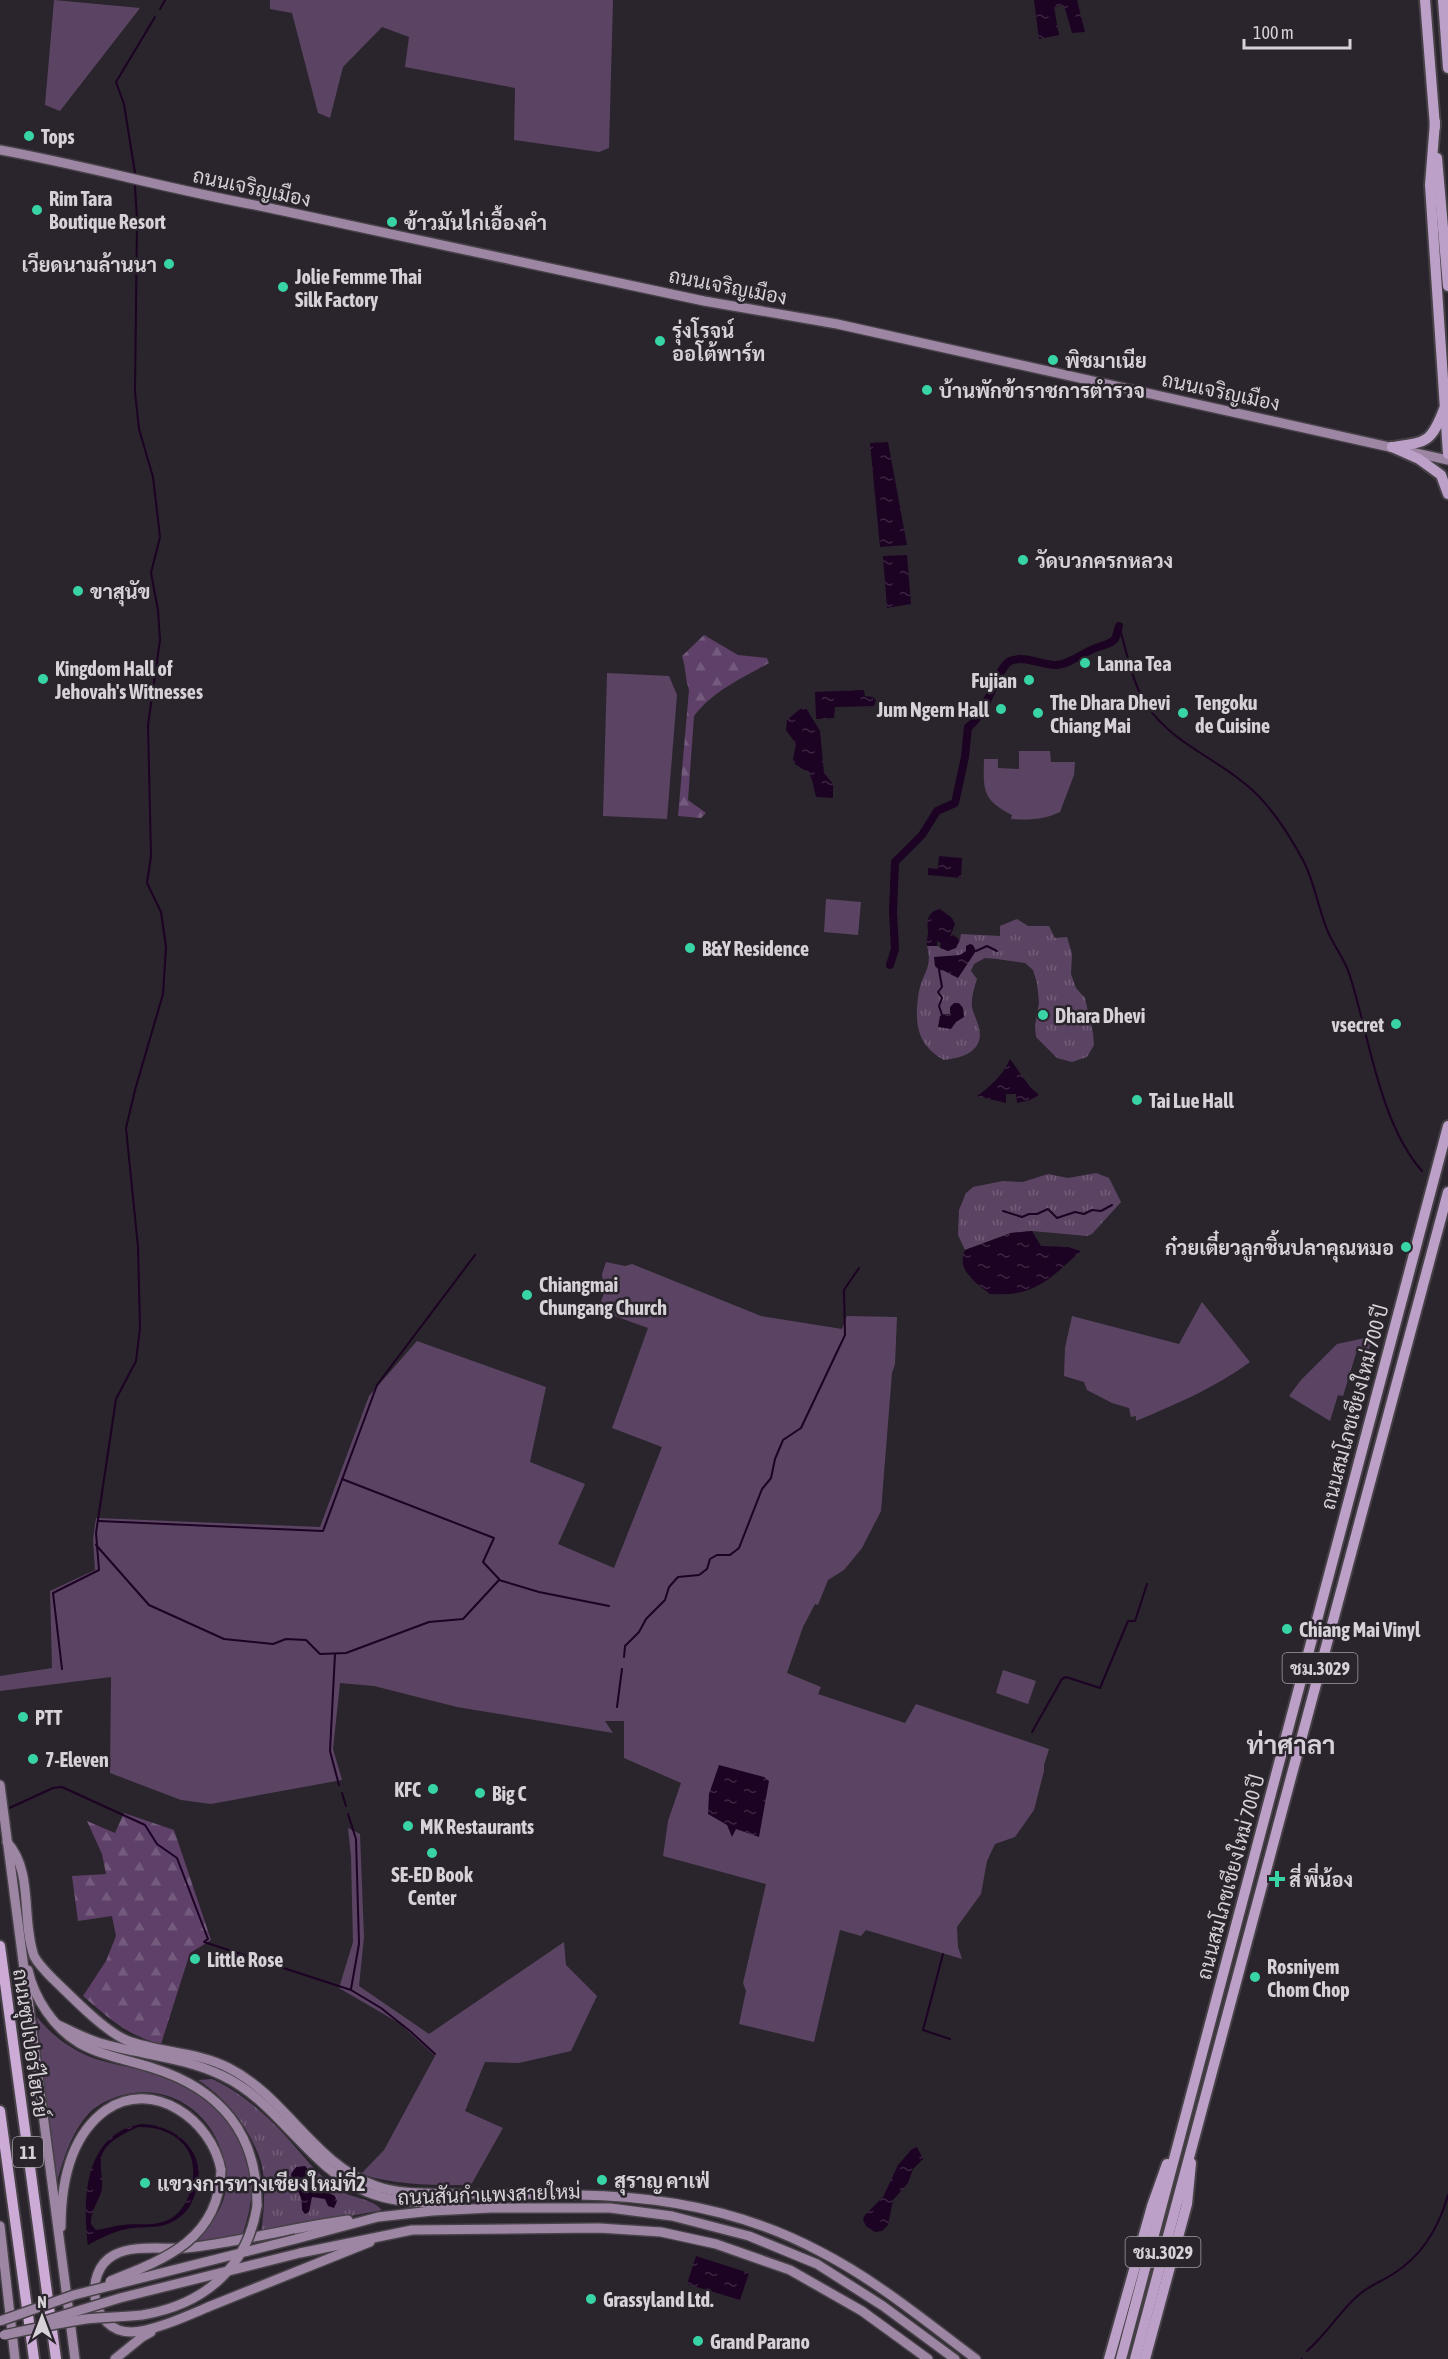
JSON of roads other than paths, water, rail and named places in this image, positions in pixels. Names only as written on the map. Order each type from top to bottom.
[{"type":"highway","name":"ถนนซุปเปอร์ไฮเวย์","points":[[0,1946],[56,2359]]},
{"type":"highway","name":"ถนนซุปเปอร์ไฮเวย์","points":[[0,2111],[34,2359]]},
{"type":"main road","points":[[1425,0],[1448,286]]},
{"type":"main road","points":[[1443,0],[1448,68]]},
{"type":"main road","points":[[1435,122],[1430,185],[1448,454]]},
{"type":"main road","name":"ถนนเจริญเมือง","points":[[0,150],[89,168],[195,194],[704,302],[837,324],[1448,460]]},
{"type":"main road","points":[[1392,447],[1423,442],[1436,431],[1445,406]]},
{"type":"main road","points":[[1392,447],[1419,459],[1441,475],[1448,494]]},
{"type":"main road","name":"ถนนสมโภชเชียงใหม่ 700 ปี","points":[[1121,2359],[1448,1126]]},
{"type":"main road","name":"ถนนสมโภชเชียงใหม่ 700 ปี","points":[[1135,2359],[1448,1192]]},
{"type":"main road","points":[[0,1785],[75,2359]]},
{"type":"main road","points":[[7,1842],[16,1852],[21,1867],[30,1938],[35,1958],[54,1980],[115,2034],[131,2042],[205,2058],[234,2070],[276,2103],[341,2169],[379,2188],[438,2193],[590,2195],[652,2199],[718,2211],[771,2229],[835,2259],[880,2288],[976,2359]]},
{"type":"main road","points":[[2,2336],[86,2319],[141,2315],[186,2303],[209,2289],[237,2259],[249,2236],[257,2206],[255,2169],[246,2143],[233,2120],[212,2098],[189,2082],[165,2072],[88,2048],[70,2037],[42,2003],[29,1976],[17,1919]]},
{"type":"main road","points":[[58,2025],[98,2043],[171,2058],[224,2076],[253,2095],[339,2177],[363,2190],[402,2201],[491,2208]]},
{"type":"main road","points":[[62,2269],[61,2222],[64,2184],[80,2138],[105,2111],[136,2100],[154,2101],[177,2109],[192,2118],[211,2139],[219,2158],[221,2170],[219,2192],[212,2212],[191,2239],[173,2252],[150,2264],[74,2295]]},
{"type":"main road","points":[[1109,2359],[1152,2206],[1164,2169],[1179,2141]]},
{"type":"main road","points":[[1145,2359],[1187,2204],[1192,2145]]},
{"type":"main road","points":[[590,2195],[610,2208]]},
{"type":"main road","name":"ถนนสันกำแพงสายใหม่","points":[[0,2321],[74,2295],[378,2217],[491,2208],[610,2208],[672,2216],[727,2229],[817,2264],[858,2288],[955,2359]]},
{"type":"main road","points":[[672,2216],[718,2211]]},
{"type":"main road","points":[[378,2217],[339,2221],[194,2247],[132,2249],[113,2255],[100,2271],[96,2285],[95,2300],[98,2313],[105,2323],[115,2329],[135,2332],[177,2319],[394,2233]]},
{"type":"main road","points":[[0,2226],[15,2359]]},
{"type":"main road","name":"ถนนสันกำแพงสายใหม่","points":[[2,2336],[63,2314],[120,2298],[300,2253],[394,2233],[439,2229],[599,2228],[632,2229],[692,2238],[790,2270],[862,2311],[928,2359]]},
{"type":"main road","points":[[835,2259],[858,2288]]},
{"type":"main road","points":[[115,2359],[142,2337],[177,2319]]},
{"type":"main road","points":[[938,2346],[964,2359]]},
{"type":"water","points":[[1034,0],[1077,0],[1085,32],[1072,33],[1064,5],[1054,7],[1059,35],[1039,39]]},
{"type":"water","points":[[888,442],[907,545],[880,547],[870,443]]},
{"type":"water","points":[[907,555],[911,604],[887,608],[883,556]]},
{"type":"water","points":[[864,690],[865,696],[876,700],[874,706],[835,707],[834,718],[816,719],[815,692]]},
{"type":"water","points":[[806,708],[820,731],[824,773],[833,784],[833,798],[816,797],[809,773],[795,764],[793,759],[796,744],[786,730],[787,720],[800,709]]},
{"type":"water","points":[[939,856],[962,858],[961,878],[928,875],[928,868],[938,869]]},
{"type":"water","points":[[940,909],[952,918],[955,924],[950,937],[953,935],[960,940],[956,948],[948,951],[940,948],[941,943],[937,941],[937,946],[927,946],[929,917]]},
{"type":"water","points":[[970,944],[976,951],[958,978],[935,966],[934,957],[960,955]]},
{"type":"water","points":[[954,1003],[959,1003],[963,1008],[964,1017],[951,1029],[938,1027],[940,1016],[950,1014],[950,1007]]},
{"type":"water","points":[[1010,1059],[1030,1087],[1039,1095],[1017,1103],[1016,1094],[1006,1094],[1006,1103],[977,1096],[996,1080]]},
{"type":"water","points":[[1032,1231],[1041,1246],[1068,1247],[1081,1251],[1041,1284],[1019,1292],[990,1294],[968,1275],[963,1264],[965,1250],[1011,1233]]},
{"type":"water","points":[[719,1765],[764,1777],[769,1781],[759,1837],[736,1829],[732,1837],[727,1825],[708,1814],[709,1794]]},
{"type":"water","points":[[141,2124],[168,2130],[179,2136],[195,2155],[199,2180],[193,2201],[183,2215],[167,2224],[122,2230],[88,2245],[86,2199],[92,2168],[98,2154],[107,2142],[121,2131]],"holes":[[[138,2127],[169,2133],[184,2145],[189,2154],[193,2174],[189,2196],[178,2213],[170,2219],[153,2224],[121,2225],[96,2230],[91,2224],[91,2219],[102,2189],[102,2154],[121,2136]]]},
{"type":"water","points":[[917,2147],[923,2159],[913,2169],[908,2183],[893,2200],[888,2225],[882,2231],[875,2232],[866,2226],[864,2216],[883,2197],[898,2165],[912,2149]]},
{"type":"water","points":[[305,2166],[327,2192],[335,2196],[337,2201],[334,2208],[328,2206],[325,2199],[312,2197],[309,2212],[305,2214],[302,2210],[301,2198],[291,2174],[296,2167]]},
{"type":"water","points":[[696,2256],[749,2273],[740,2300],[687,2284]]},
{"type":"waterway","points":[[160,9],[165,0]]},
{"type":"waterway","points":[[135,173],[124,104],[116,82],[155,17]]},
{"type":"waterway","points":[[62,1669],[53,1593],[99,1570],[96,1533],[116,1399],[136,1361],[140,1328],[138,1247],[126,1128],[163,994],[166,947],[161,912],[147,883],[151,856],[148,725],[160,640],[158,610],[151,573],[160,537],[153,477],[139,429],[135,392],[137,220],[135,186]]},
{"type":"waterway","points":[[1119,626],[1134,678],[1148,707],[1181,740],[1253,791],[1278,820],[1298,851],[1311,878],[1323,919],[1350,976],[1386,1104],[1408,1152],[1422,1171]]},
{"type":"waterway","points":[[890,965],[895,949],[893,912],[895,862],[922,835],[937,811],[955,803],[965,757],[968,727],[981,712],[1005,665],[1016,659],[1050,665],[1066,663],[1112,642],[1119,626]]},
{"type":"waterway","points":[[976,951],[987,946],[997,951]]},
{"type":"waterway","points":[[939,970],[942,987],[938,992],[942,998],[939,1006],[942,1015]]},
{"type":"waterway","points":[[1003,1211],[1022,1217],[1048,1209],[1057,1218],[1075,1212],[1084,1214],[1092,1210],[1101,1211],[1112,1205]]},
{"type":"waterway","points":[[99,1521],[323,1531],[377,1385],[475,1255]]},
{"type":"waterway","points":[[624,1657],[625,1646],[639,1632],[646,1619],[665,1600],[669,1587],[678,1577],[699,1575],[707,1569],[710,1559],[717,1555],[730,1555],[739,1548],[762,1489],[771,1478],[775,1459],[783,1440],[801,1428],[845,1335],[844,1290],[859,1268]]},
{"type":"waterway","points":[[342,1479],[494,1538],[483,1562],[499,1579]]},
{"type":"waterway","points":[[96,1545],[149,1605],[224,1639],[273,1644],[286,1639],[306,1640],[320,1654],[346,1653],[429,1622],[463,1619],[499,1580],[539,1592],[609,1606]]},
{"type":"waterway","points":[[1032,1732],[1062,1679],[1066,1677],[1100,1688],[1128,1621],[1135,1621],[1147,1584]]},
{"type":"waterway","points":[[335,1654],[330,1751],[339,1785]]},
{"type":"waterway","points":[[617,1707],[622,1669]]},
{"type":"waterway","points":[[5,1810],[53,1788],[62,1787],[145,1825],[157,1844],[177,1858],[208,1939],[204,1942],[351,1990],[381,2008],[435,2054]]},
{"type":"waterway","points":[[342,1793],[346,1806]]},
{"type":"waterway","points":[[348,1814],[356,1839],[359,1944],[351,1989]]},
{"type":"waterway","points":[[943,1954],[923,2030],[950,2039]]},
{"type":"waterway","points":[[1307,2351],[1353,2300],[1413,2259],[1428,2240],[1440,2218],[1448,2195]]},
{"type":"place","name":"Tops","points":[[29,136]]},
{"type":"place","name":"Rim Tara Boutique Resort","points":[[37,210]]},
{"type":"place","name":"ข้าวมันไก่เอื้องคํา","points":[[392,222]]},
{"type":"place","name":"เวียดนามล้านนา","points":[[169,264]]},
{"type":"place","name":"Jolie Femme Thai Silk Factory","points":[[283,287]]},
{"type":"place","name":"รุ่งโรจน์ ออโต้พาร์ท","points":[[660,341]]},
{"type":"place","name":"พิชมาเนีย","points":[[1053,360]]},
{"type":"place","name":"บ้านพักข้าราชการตำรวจ","points":[[927,390]]},
{"type":"place","name":"วัดบวกครกหลวง","points":[[1023,560]]},
{"type":"place","name":"ขาสุนัข","points":[[78,591]]},
{"type":"place","name":"Lanna Tea","points":[[1085,663]]},
{"type":"place","name":"Kingdom Hall of Jehovah's Witnesses","points":[[43,679]]},
{"type":"place","name":"Fujian","points":[[1029,680]]},
{"type":"place","name":"Jum Ngern Hall","points":[[1001,709]]},
{"type":"place","name":"The Dhara Dhevi Chiang Mai","points":[[1038,713]]},
{"type":"place","name":"Tengoku de Cuisine","points":[[1183,713]]},
{"type":"place","name":"B&Y Residence","points":[[690,948]]},
{"type":"place","name":"Dhara Dhevi","points":[[1043,1015]]},
{"type":"place","name":"vsecret","points":[[1396,1024]]},
{"type":"place","name":"Tai Lue Hall","points":[[1137,1100]]},
{"type":"place","name":"ก๋วยเตี๋ยวลูกชิ้นปลาคุณหมอ","points":[[1406,1247]]},
{"type":"place","name":"Chiangmai Chungang Church","points":[[527,1295]]},
{"type":"place","name":"Chiang Mai Vinyl","points":[[1287,1629]]},
{"type":"place","name":"PTT","points":[[23,1717]]},
{"type":"place","name":"7-Eleven","points":[[33,1759]]},
{"type":"place","name":"KFC","points":[[433,1789]]},
{"type":"place","name":"Big C","points":[[480,1793]]},
{"type":"place","name":"MK Restaurants","points":[[408,1826]]},
{"type":"place","name":"SE-ED Book Center","points":[[432,1853]]},
{"type":"place","name":"สี่ พี่น้อง","points":[[1277,1879]]},
{"type":"place","name":"Little Rose","points":[[195,1959]]},
{"type":"place","name":"Rosniyem Chom Chop","points":[[1255,1977]]},
{"type":"place","name":"สุราญ คาเฟ่","points":[[602,2180]]},
{"type":"place","name":"แขวงการทางเชียงใหม่ที่2","points":[[145,2183]]},
{"type":"place","name":"Grassyland Ltd.","points":[[591,2299]]},
{"type":"place","name":"Grand Parano","points":[[698,2341]]},
{"type":"district","name":"ท่าศาลา","points":[[1291,1745]]}]
